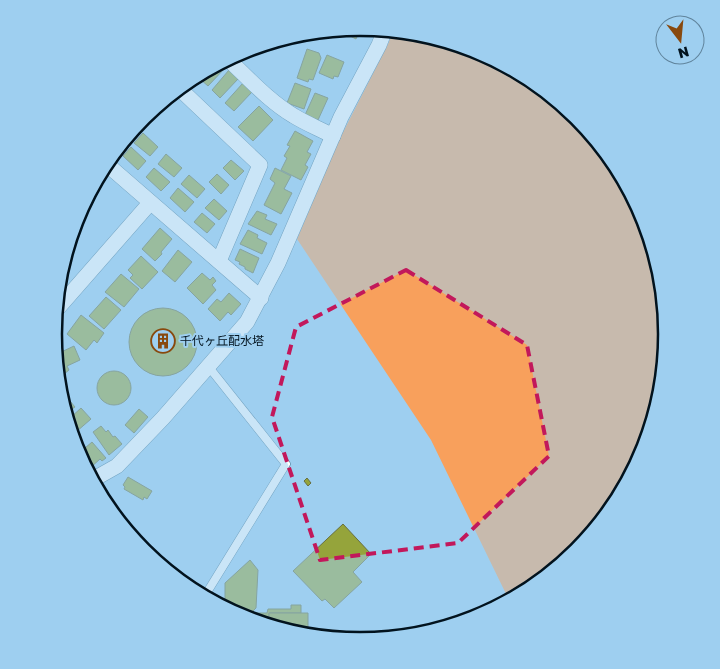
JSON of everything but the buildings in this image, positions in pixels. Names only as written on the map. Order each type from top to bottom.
[{"type":"street","points":[[98,477],[117,466],[163,418],[247,322],[278,263],[333,136],[382,37]]},
{"type":"street","points":[[234,64],[292,115],[333,136]]},
{"type":"street","points":[[185,93],[260,165],[219,262]]},
{"type":"street","points":[[112,169],[260,298]]},
{"type":"street","points":[[63,302],[150,202]]},
{"type":"lane","points":[[208,366],[286,464],[208,591]]},
{"type":"highlighted area","points":[[406,270],[527,345],[549,456],[458,543],[320,560],[272,417],[296,327]]},
{"type":"shaded area","points":[[390,38],[418,42],[437,46],[474,59],[509,76],[557,110],[597,153],[618,185],[636,220],[653,276],[658,315],[658,354],[653,393],[636,449],[608,500],[584,531],[557,559],[506,594],[431,440],[297,239],[338,142]]},
{"type":"place","name":"千代ヶ丘配水塔","points":[[163,341]]}]
